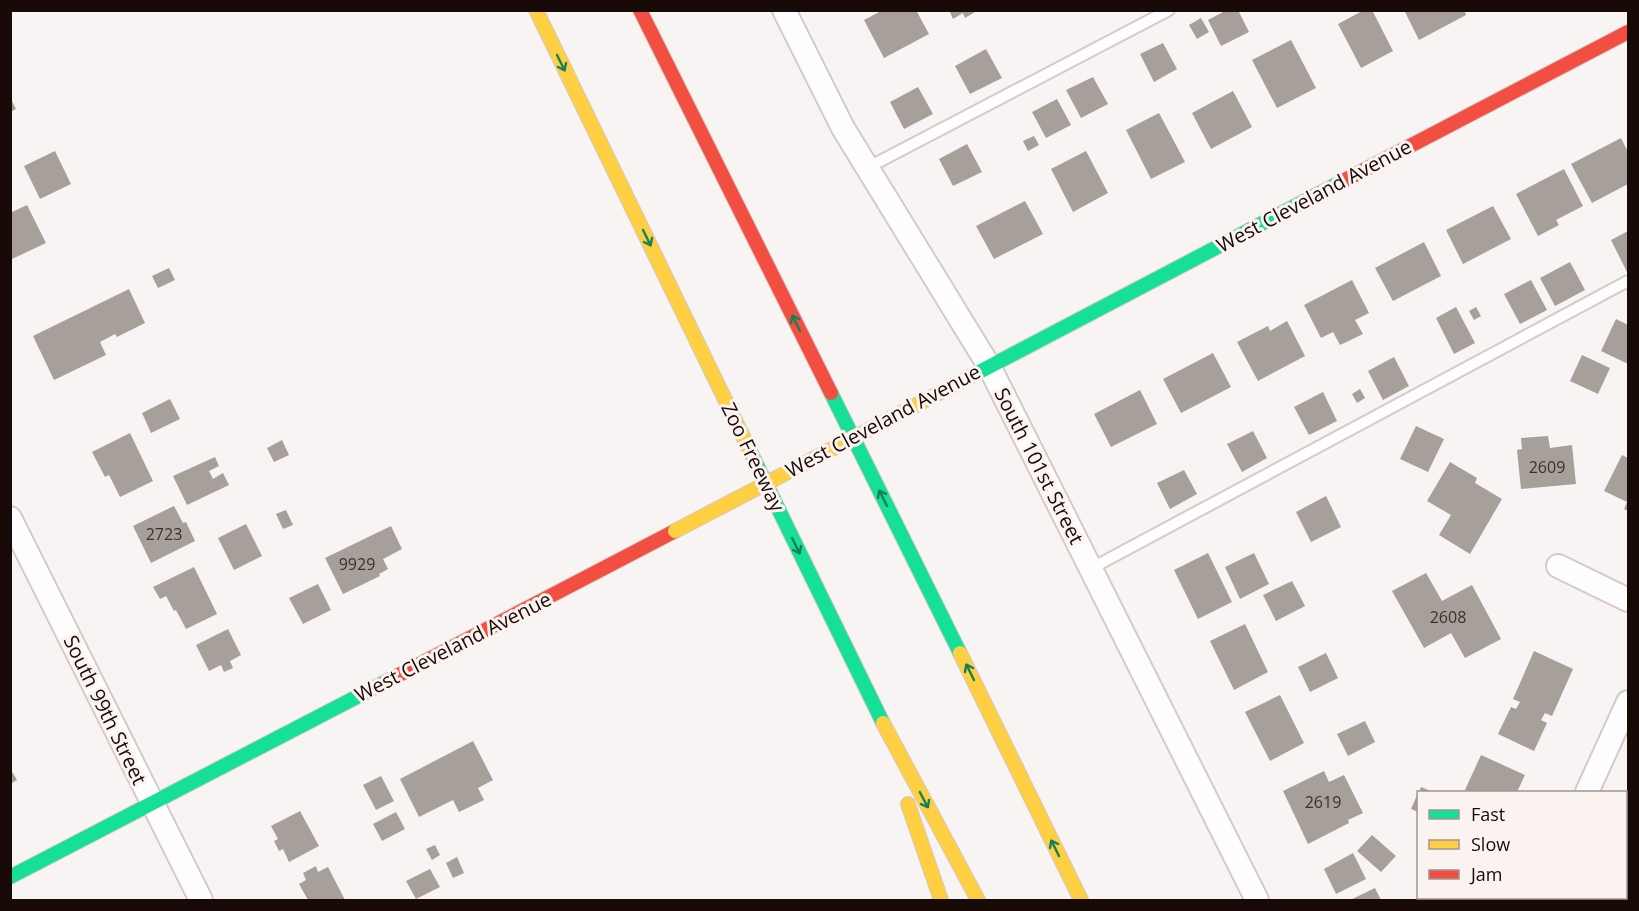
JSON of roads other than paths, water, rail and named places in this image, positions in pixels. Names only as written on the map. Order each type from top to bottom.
[{"type":"main road","name":"Zoo Freeway","points":[[536,10],[876,711],[978,900]]},
{"type":"main road","points":[[640,10],[1081,900]]},
{"type":"main road","name":"West Cleveland Avenue","points":[[10,877],[1629,32]]},
{"type":"main road","points":[[876,711],[941,900]]},
{"type":"street","name":"South 101st Street","points":[[784,10],[843,128],[989,366],[1257,900]]},
{"type":"street","name":"South 99th Street","points":[[10,518],[201,900]]},
{"type":"street","points":[[1558,566],[1629,600]]},
{"type":"street","points":[[1587,791],[1629,702]]},
{"type":"lane","points":[[867,168],[1169,10]]},
{"type":"lane","points":[[1090,569],[1629,281]]}]
